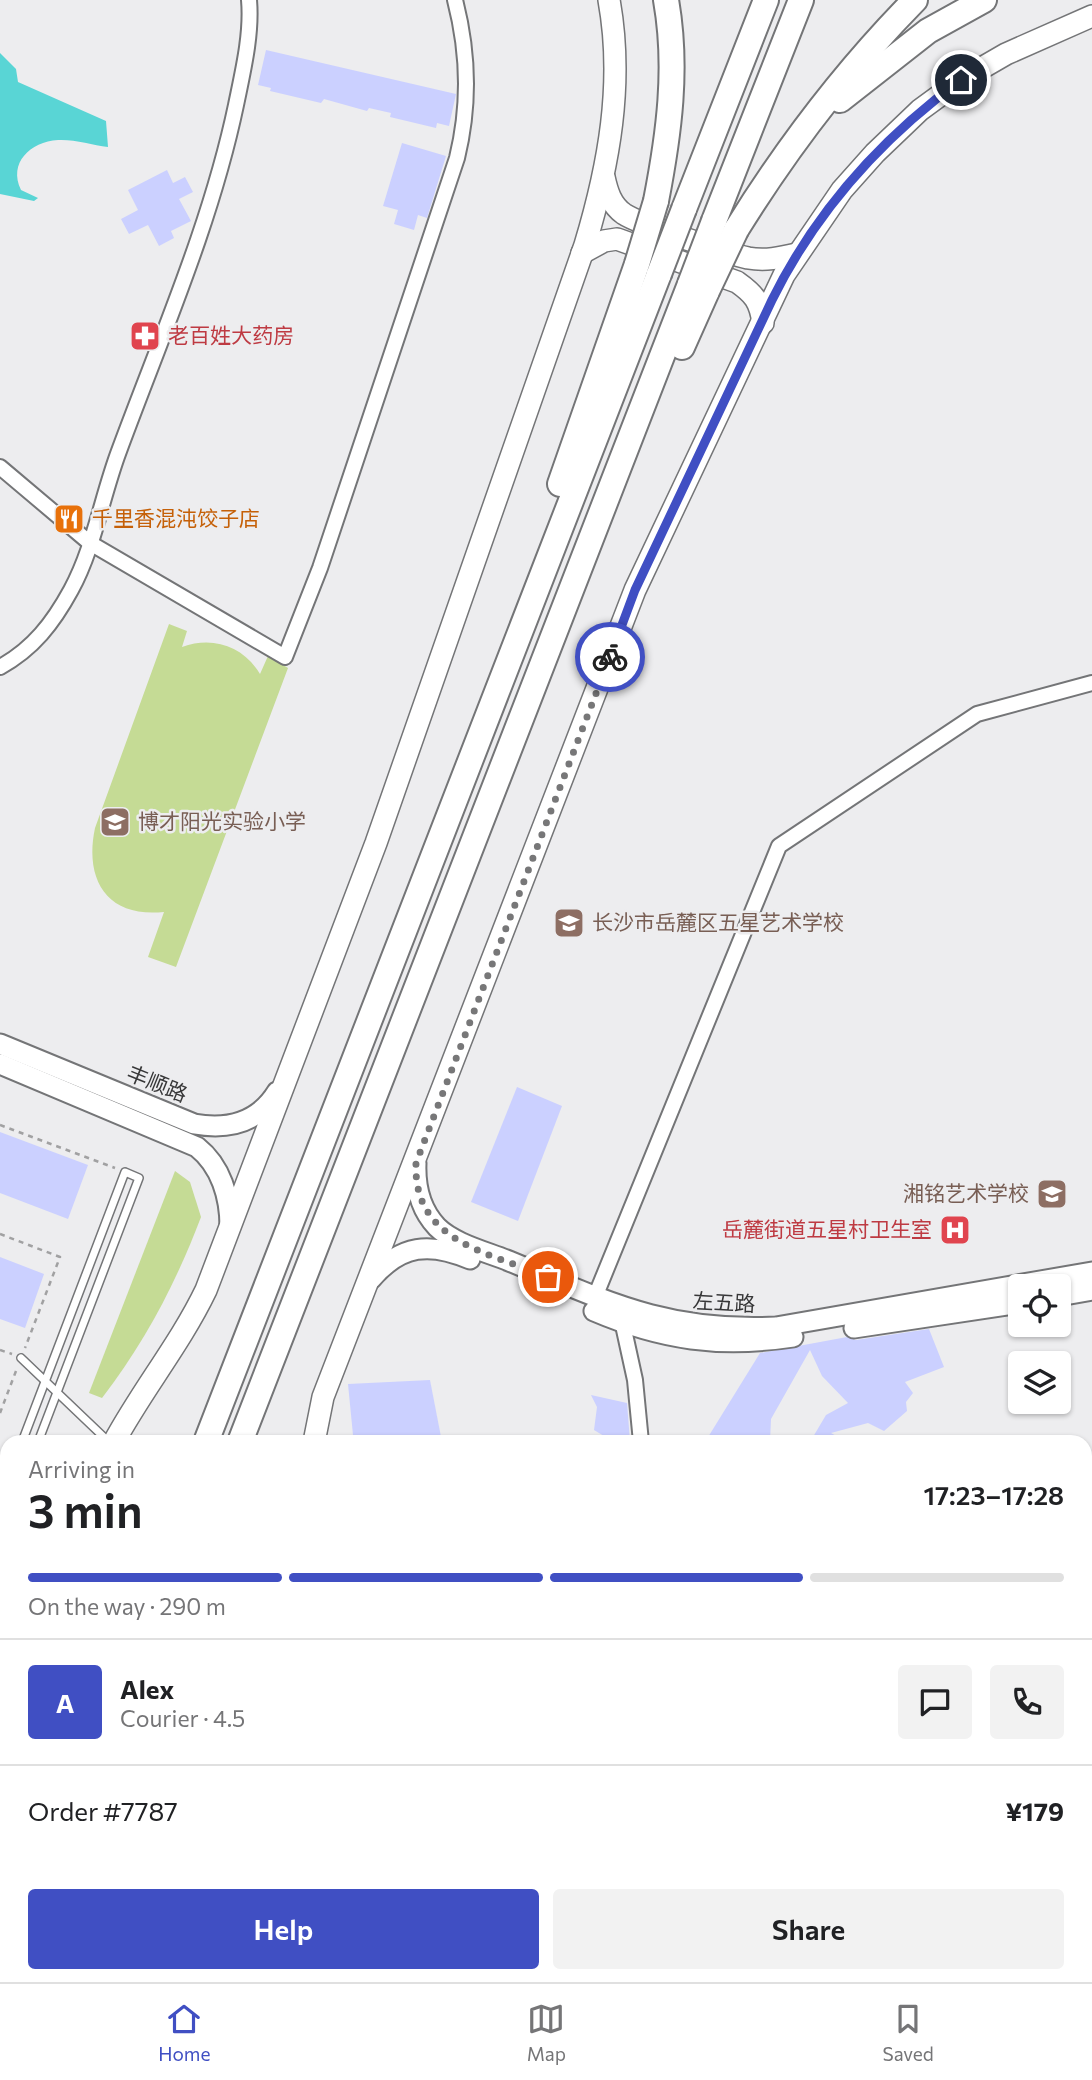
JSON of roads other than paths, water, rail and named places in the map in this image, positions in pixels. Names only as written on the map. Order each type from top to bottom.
[{"type":"highway","points":[[648,269],[656,201],[670,122],[673,80],[666,0]]},
{"type":"highway","points":[[209,1435],[465,774],[648,269],[684,209],[766,0]]},
{"type":"highway","points":[[243,1435],[582,568],[725,225],[801,0]]},
{"type":"highway","points":[[775,170],[839,82],[915,0]]},
{"type":"highway","points":[[725,225],[847,94],[891,57],[928,31],[984,0]]},
{"type":"main road","points":[[122,1432],[186,1330],[230,1227],[376,843],[582,253],[604,177],[615,95],[609,0]]},
{"type":"main road","points":[[315,1435],[323,1397],[416,1163],[635,590],[796,254],[842,190],[875,153],[920,110],[961,80],[1006,54],[1092,16]]},
{"type":"main road","points":[[604,177],[608,195],[617,208],[636,220],[746,257],[775,260],[796,254]]},
{"type":"main road","points":[[582,253],[604,240],[617,239],[737,282],[754,294],[761,305],[763,323]]},
{"type":"main road","name":"丰顺路","points":[[0,1044],[194,1124],[215,1127],[253,1118],[267,1109],[285,1080]]},
{"type":"main road","points":[[0,1063],[197,1147],[209,1156],[217,1170],[227,1201],[230,1227]]},
{"type":"main road","name":"左五路","points":[[416,1163],[418,1196],[439,1229],[595,1297],[621,1315],[733,1329],[776,1327],[1092,1272]]},
{"type":"main road","name":"左五路","points":[[371,1279],[398,1257],[429,1247],[441,1247],[621,1315],[672,1338],[748,1344],[1008,1305]]},
{"type":"main road","points":[[1071,1294],[1092,1290]]},
{"type":"street","points":[[0,667],[31,646],[46,629],[72,588],[90,543],[106,486],[220,174],[239,91],[249,0]]},
{"type":"street","points":[[0,467],[90,543],[285,657],[324,556],[457,158],[466,118],[468,78],[455,0]]},
{"type":"street","points":[[595,1297],[779,846],[977,714],[1092,683]]},
{"type":"street","points":[[621,1315],[635,1380],[640,1435]]},
{"type":"lane","points":[[25,1435],[125,1172],[139,1178],[41,1435]]},
{"type":"lane","points":[[21,1358],[103,1435]]},
{"type":"water","points":[[0,53],[16,69],[18,82],[106,121],[108,147],[58,140],[39,145],[24,156],[17,171],[18,180],[21,190],[38,198],[34,201],[0,194]]},
{"type":"place","name":"老百姓大药房","points":[[145,336]]},
{"type":"place","name":"千里香混沌饺子店","points":[[69,519]]},
{"type":"place","name":"博才阳光实验小学","points":[[115,822]]},
{"type":"place","name":"长沙市岳麓区五星艺术学校","points":[[569,923]]},
{"type":"place","name":"湘铭艺术学校","points":[[1052,1194]]},
{"type":"place","name":"岳麓街道五星村卫生室","points":[[955,1230]]}]
